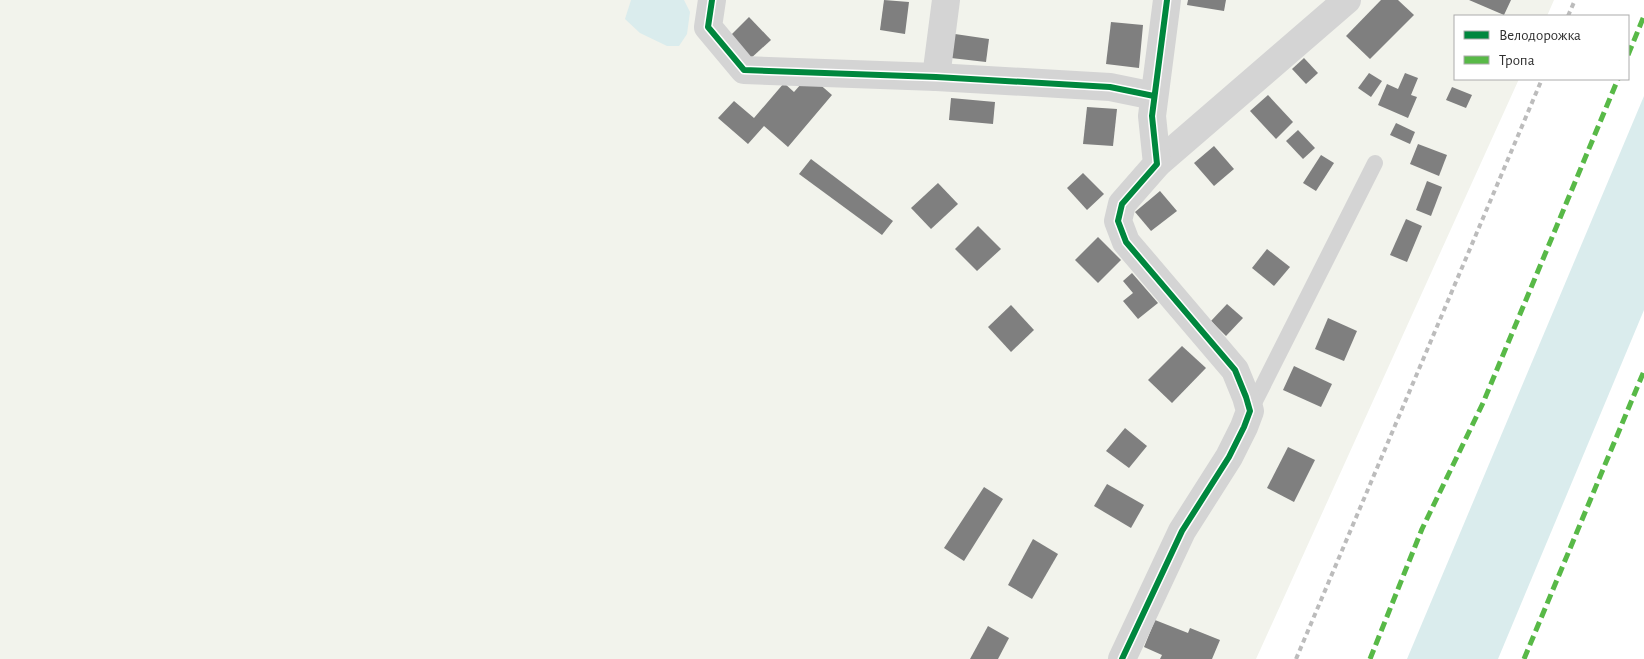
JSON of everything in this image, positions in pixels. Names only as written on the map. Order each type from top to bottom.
[{"type":"street","points":[[712,0],[708,27],[744,70],[936,77],[1110,88],[1154,96]]},
{"type":"street","points":[[936,77],[946,0]]},
{"type":"street","points":[[1157,164],[1152,116],[1167,0]]},
{"type":"street","points":[[1122,659],[1182,531],[1229,457],[1250,411],[1235,370],[1126,242],[1118,221],[1122,204],[1157,164],[1347,0]]},
{"type":"lane","points":[[1250,411],[1375,163]]},
{"type":"shaded area","points":[[0,0],[1554,0],[1547,15],[1454,15],[1454,80],[1519,80],[1256,659],[0,659]]},
{"type":"shaded area","points":[[631,0],[684,0],[690,12],[687,34],[679,46],[667,46],[640,33],[625,19]]},
{"type":"shaded area","points":[[1644,96],[1644,310],[1498,659],[1407,659]]},
{"type":"building","points":[[884,0],[909,2],[905,34],[880,30]]},
{"type":"building","points":[[1188,0],[1226,0],[1224,11],[1187,5]]},
{"type":"building","points":[[1381,0],[1398,0],[1414,15],[1370,59],[1346,36]]},
{"type":"building","points":[[1469,0],[1511,0],[1504,15]]},
{"type":"building","points":[[749,17],[771,40],[749,60],[728,38]]},
{"type":"building","points":[[1111,22],[1143,25],[1139,68],[1106,64]]},
{"type":"building","points":[[955,34],[989,39],[986,62],[951,58]]},
{"type":"building","points":[[1304,58],[1318,73],[1306,84],[1292,69]]},
{"type":"building","points":[[1369,73],[1382,81],[1371,97],[1358,88]]},
{"type":"building","points":[[1405,73],[1418,78],[1411,95],[1417,97],[1408,118],[1378,105],[1387,84],[1398,89]]},
{"type":"building","points":[[809,75],[832,95],[788,147],[764,126],[748,144],[718,118],[734,101],[754,118],[784,83],[794,92]]},
{"type":"building","points":[[1452,87],[1472,95],[1466,108],[1446,100]]},
{"type":"building","points":[[1268,95],[1293,122],[1276,139],[1250,111]]},
{"type":"building","points":[[951,98],[995,102],[993,124],[949,120]]},
{"type":"building","points":[[1087,107],[1117,109],[1113,146],[1083,144]]},
{"type":"building","points":[[1396,123],[1415,132],[1410,144],[1390,135]]},
{"type":"building","points":[[1298,130],[1315,148],[1303,159],[1286,141]]},
{"type":"building","points":[[1418,144],[1447,155],[1439,176],[1410,164]]},
{"type":"building","points":[[1214,146],[1234,169],[1214,186],[1194,163]]},
{"type":"building","points":[[1321,155],[1334,163],[1316,191],[1303,183]]},
{"type":"building","points":[[811,159],[893,221],[882,235],[799,174]]},
{"type":"building","points":[[1083,173],[1104,194],[1087,210],[1067,188]]},
{"type":"building","points":[[1427,181],[1442,187],[1431,216],[1416,210]]},
{"type":"building","points":[[938,183],[958,204],[931,229],[911,208]]},
{"type":"building","points":[[1160,191],[1177,211],[1151,231],[1135,212]]},
{"type":"building","points":[[1406,219],[1422,226],[1407,262],[1390,255]]},
{"type":"building","points":[[978,226],[1001,249],[977,271],[955,249]]},
{"type":"building","points":[[1098,237],[1121,260],[1098,283],[1075,260]]},
{"type":"building","points":[[1267,249],[1290,267],[1274,286],[1252,268]]},
{"type":"building","points":[[1132,273],[1158,303],[1138,319],[1123,301],[1133,293],[1123,281]]},
{"type":"building","points":[[1227,304],[1243,318],[1226,336],[1211,321]]},
{"type":"building","points":[[1011,305],[1034,330],[1011,352],[988,327]]},
{"type":"building","points":[[1328,318],[1357,331],[1344,361],[1315,349]]},
{"type":"building","points":[[1182,346],[1206,368],[1172,403],[1148,380]]},
{"type":"building","points":[[1294,366],[1332,384],[1321,407],[1283,390]]},
{"type":"building","points":[[1125,428],[1147,446],[1129,468],[1106,451]]},
{"type":"building","points":[[1288,447],[1315,460],[1294,502],[1267,488]]},
{"type":"building","points":[[1107,484],[1144,505],[1131,528],[1094,506]]},
{"type":"building","points":[[984,487],[1003,499],[964,561],[944,548]]},
{"type":"building","points":[[1033,539],[1058,554],[1032,599],[1008,585]]},
{"type":"building","points":[[1155,620],[1188,633],[1190,628],[1220,640],[1212,659],[1160,659],[1162,655],[1144,647]]},
{"type":"building","points":[[988,626],[1009,638],[998,659],[970,659]]},
{"type":"railway","points":[[1568,15],[1575,0]]},
{"type":"railway","points":[[1296,659],[1542,80]]},
{"type":"marked path","points":[[1629,53],[1644,16]]},
{"type":"marked path","points":[[1370,659],[1422,529],[1483,403],[1618,80]]},
{"type":"marked path","points":[[1524,659],[1644,371]]},
{"type":"cycle path","points":[[712,0],[708,27],[744,70],[936,77],[1110,87],[1154,96]]},
{"type":"cycle path","points":[[1122,659],[1182,531],[1229,457],[1250,411],[1235,370],[1126,242],[1118,221],[1122,204],[1157,164],[1152,116],[1167,0]]}]
